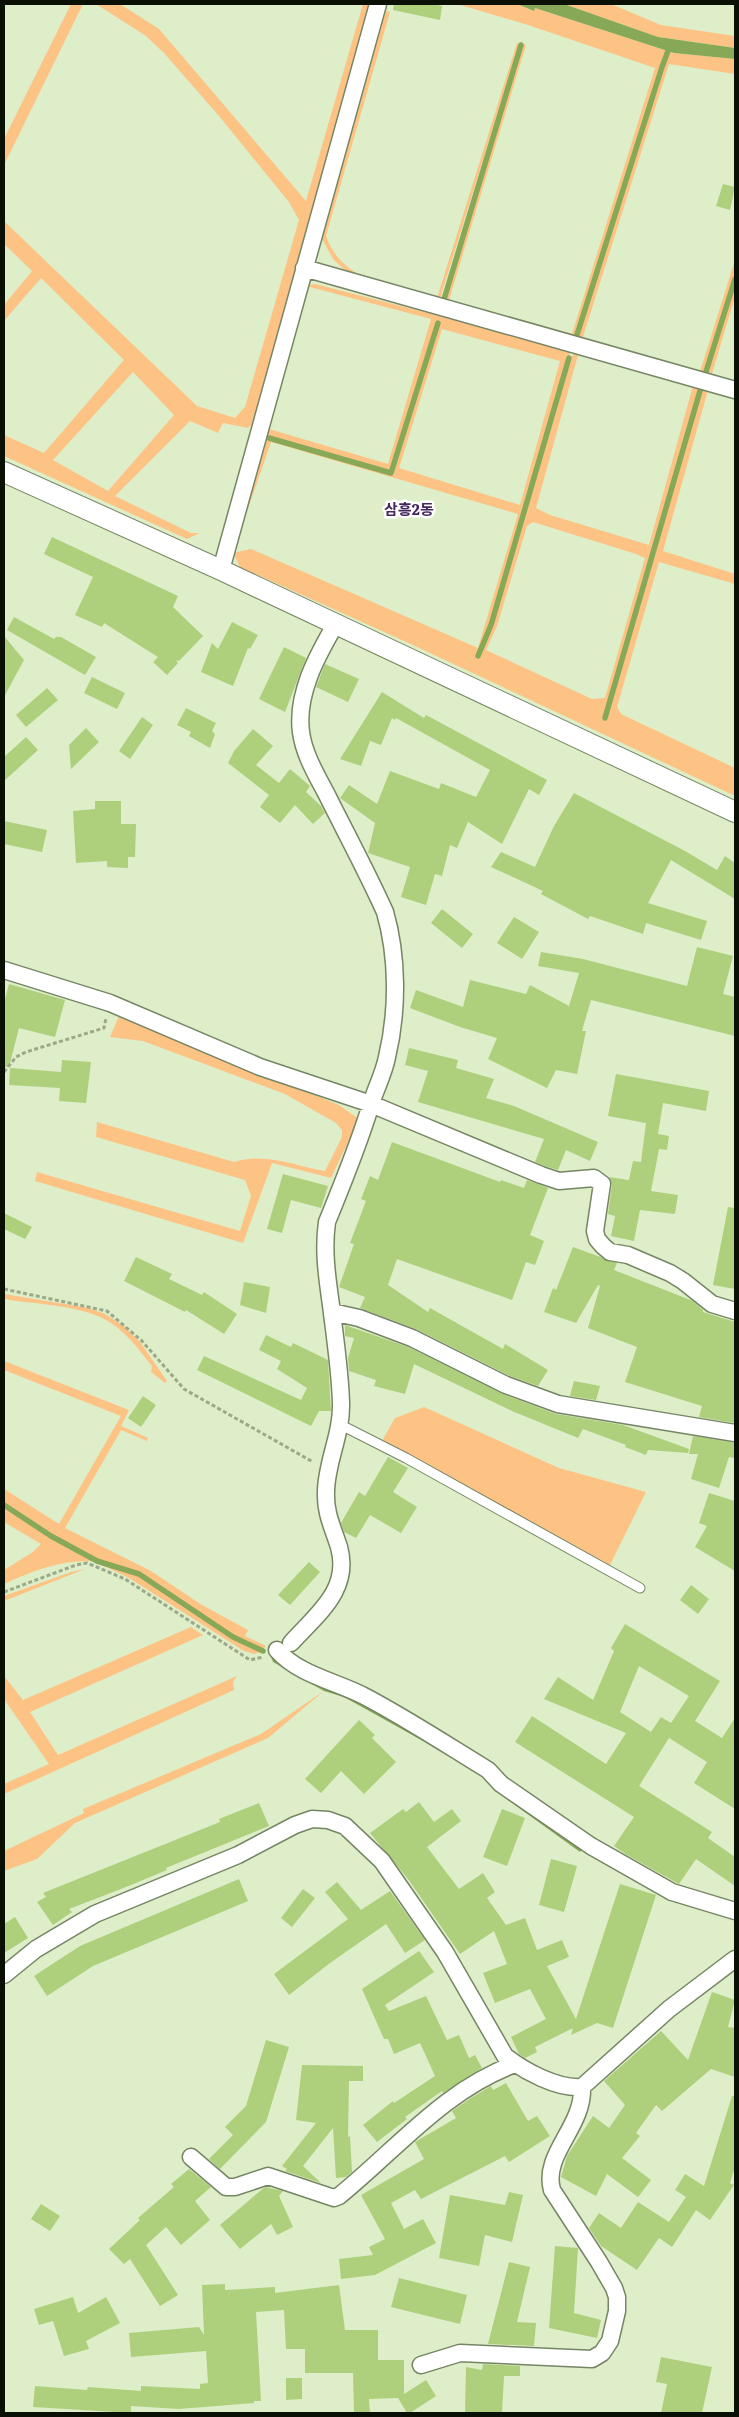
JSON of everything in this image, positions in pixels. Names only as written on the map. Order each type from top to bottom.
[{"type":"street","points":[[221,570],[378,4]]},
{"type":"street","points":[[304,268],[735,390]]},
{"type":"street","points":[[4,472],[221,570],[735,812]]},
{"type":"street","points":[[335,625],[317,656],[310,675],[303,703],[301,732],[315,772],[378,898],[391,936],[394,958],[393,1024],[387,1058],[367,1121],[327,1222],[325,1257],[338,1356],[340,1424],[326,1487],[325,1501],[327,1513],[339,1548],[342,1565],[340,1583],[333,1596],[284,1646],[282,1656],[322,1680],[363,1695],[480,1765],[501,1784],[591,1846],[672,1892],[735,1911]]},
{"type":"street","points":[[4,970],[110,1003],[260,1067],[371,1104],[541,1175],[559,1181],[594,1178],[602,1184],[595,1231],[602,1246],[610,1252],[628,1255],[670,1273],[712,1304],[735,1311]]},
{"type":"street","points":[[332,1312],[359,1318],[412,1338],[506,1385],[558,1404],[735,1434]]},
{"type":"street","points":[[4,1975],[36,1949],[95,1914],[238,1855],[312,1818],[328,1820],[345,1826],[382,1861],[445,1952],[505,2056],[515,2064],[570,2088],[582,2087],[670,2009],[735,1959]]},
{"type":"street","points":[[191,2157],[226,2186],[235,2187],[268,2176],[334,2198],[340,2196],[369,2172],[424,2119],[500,2069],[515,2064]]},
{"type":"street","points":[[421,2365],[460,2353],[592,2358],[602,2353],[610,2341],[617,2311],[614,2288],[552,2190],[549,2177],[552,2165],[583,2102],[582,2087]]},
{"type":"lane","points":[[340,1424],[406,1458],[640,1588]]},
{"type":"path","points":[[4,1072],[16,1057],[26,1052],[104,1028],[110,1003]]},
{"type":"path","points":[[4,1289],[107,1311],[142,1341],[184,1389],[310,1460],[330,1468]]},
{"type":"path","points":[[4,1592],[76,1565],[87,1563],[125,1578],[250,1660],[264,1657],[284,1646]]},
{"type":"shaded area","points":[[71,4],[83,4],[4,165],[4,139]]},
{"type":"shaded area","points":[[96,4],[120,4],[159,29],[306,201],[363,4],[375,4],[252,424],[248,428],[223,423],[218,433],[190,421],[115,496],[191,533],[200,533],[187,539],[4,456],[4,435],[44,453],[124,360],[41,278],[4,321],[4,305],[32,271],[4,244],[4,221],[197,406],[235,418],[245,407],[299,220],[289,202],[219,116],[164,53],[146,36]],"holes":[[[133,372],[174,415],[108,491],[53,460]]]},
{"type":"shaded area","points":[[457,4],[517,4],[533,11],[535,8],[674,53],[735,59],[735,74],[669,64],[581,343],[576,343],[664,68],[663,65],[573,343],[443,306],[477,188],[523,46],[521,44],[519,44],[438,305],[357,282],[333,259],[321,237],[383,10],[390,12],[326,236],[334,252],[344,264],[357,273],[388,286],[437,298],[517,43],[526,45],[449,300],[572,334],[655,68],[528,25]]},
{"type":"shaded area","points":[[517,4],[564,4],[658,37],[735,48],[735,59],[674,53],[535,8],[534,11]]},
{"type":"shaded area","points":[[564,4],[611,4],[661,25],[735,36],[735,48],[658,37]]},
{"type":"shaded area","points":[[735,260],[735,274],[702,378],[698,378]]},
{"type":"shaded area","points":[[315,284],[570,352],[516,544],[477,657],[479,659],[493,625],[573,354],[578,355],[536,508],[550,515],[649,545],[693,386],[700,387],[653,556],[604,719],[607,720],[703,388],[708,390],[663,551],[735,574],[735,584],[659,562],[617,707],[621,714],[735,768],[735,796],[415,646],[240,567],[233,553],[251,549],[478,648],[518,514],[271,442],[239,535],[300,292],[306,297],[269,429],[388,464],[431,319],[306,286]],"holes":[[[438,324],[439,327],[393,475],[267,437],[390,471]],[[442,329],[560,361],[520,505],[399,468]],[[533,522],[645,558],[605,698],[592,699],[486,650],[497,626],[527,526]]]},
{"type":"shaded area","points":[[735,284],[735,297],[710,380],[705,379]]},
{"type":"shaded area","points":[[119,1016],[339,1105],[359,1119],[331,1178],[272,1163],[243,1243],[35,1181],[37,1172],[240,1231],[251,1196],[245,1180],[96,1137],[97,1122],[234,1162],[246,1159],[269,1159],[325,1171],[342,1137],[342,1130],[336,1123],[285,1094],[143,1041],[110,1037]]},
{"type":"shaded area","points":[[4,1294],[89,1308],[105,1314],[124,1326],[140,1342],[167,1381],[165,1383],[151,1372],[152,1366],[137,1347],[119,1329],[106,1320],[96,1315],[72,1309],[9,1300],[4,1298]]},
{"type":"shaded area","points":[[4,1361],[129,1410],[121,1426],[148,1438],[147,1441],[121,1430],[65,1528],[151,1571],[202,1605],[248,1630],[245,1636],[266,1646],[263,1650],[234,1636],[140,1573],[97,1559],[4,1504],[4,1489],[59,1524],[121,1416],[4,1370]]},
{"type":"shaded area","points":[[424,1407],[559,1468],[646,1492],[609,1567],[385,1443],[383,1439],[395,1418]]},
{"type":"shaded area","points":[[4,1508],[54,1540],[92,1561],[58,1564],[4,1584],[4,1570],[33,1552],[41,1544],[4,1522]]},
{"type":"shaded area","points":[[96,1562],[139,1576],[233,1639],[262,1652],[254,1654],[244,1651],[129,1578]]},
{"type":"shaded area","points":[[85,1569],[4,1601],[4,1596],[71,1572]]},
{"type":"shaded area","points":[[191,1627],[203,1635],[30,1712],[58,1755],[237,1676],[233,1682],[234,1690],[4,1794],[4,1784],[49,1764],[4,1699],[4,1676],[23,1700]]},
{"type":"shaded area","points":[[274,1655],[334,1686],[489,1775],[583,1847],[580,1852],[497,1792],[491,1783],[477,1771],[344,1697],[324,1691],[273,1662],[271,1657]]},
{"type":"shaded area","points":[[324,1691],[268,1738],[75,1823],[37,1859],[4,1871],[4,1851],[84,1813],[83,1809],[261,1734]]},
{"type":"building","points":[[394,4],[433,4],[442,6],[440,20],[393,10]]},
{"type":"building","points":[[723,184],[735,187],[730,210],[716,206]]},
{"type":"building","points":[[52,537],[178,596],[173,607],[203,636],[179,661],[176,660],[178,663],[167,675],[153,662],[158,657],[104,623],[102,627],[75,615],[93,577],[44,554]]},
{"type":"building","points":[[14,617],[54,639],[61,637],[96,657],[85,675],[7,630]]},
{"type":"building","points":[[232,622],[258,635],[250,649],[248,648],[233,686],[201,672],[212,643],[218,649]]},
{"type":"building","points":[[4,636],[24,660],[4,697]]},
{"type":"building","points":[[284,647],[306,658],[285,712],[259,699]]},
{"type":"building","points":[[325,664],[359,679],[348,702],[316,687]]},
{"type":"building","points":[[92,677],[125,693],[117,709],[84,693]]},
{"type":"building","points":[[47,688],[58,700],[26,727],[16,715]]},
{"type":"building","points":[[382,692],[424,718],[426,715],[547,780],[539,795],[529,789],[502,844],[468,822],[457,848],[450,845],[442,876],[435,874],[426,905],[401,897],[410,867],[368,853],[375,823],[340,798],[349,785],[377,804],[390,771],[439,789],[441,783],[476,797],[490,770],[396,718],[395,720],[392,718],[381,745],[370,741],[361,766],[340,759]]},
{"type":"building","points":[[186,708],[216,723],[212,731],[215,734],[210,748],[189,736],[191,732],[177,725]]},
{"type":"building","points":[[142,717],[153,725],[130,759],[119,751]]},
{"type":"building","points":[[86,728],[99,742],[71,769],[69,745]]},
{"type":"building","points":[[253,729],[273,746],[256,765],[279,783],[290,769],[310,786],[306,792],[321,806],[325,813],[313,824],[295,805],[280,823],[260,807],[269,795],[228,763],[234,751]]},
{"type":"building","points":[[26,737],[38,750],[4,781],[4,757]]},
{"type":"building","points":[[574,793],[685,851],[717,870],[725,856],[735,863],[735,899],[671,860],[648,903],[707,921],[701,940],[646,923],[643,934],[590,916],[588,919],[541,894],[543,891],[491,867],[501,852],[535,867],[554,826]]},
{"type":"building","points":[[95,801],[121,801],[121,824],[136,824],[135,857],[128,857],[128,868],[107,867],[107,861],[76,863],[73,811],[95,809]]},
{"type":"building","points":[[4,821],[47,830],[42,852],[4,844]]},
{"type":"building","points":[[442,909],[473,934],[462,948],[431,923]]},
{"type":"building","points":[[514,917],[539,932],[522,959],[497,943]]},
{"type":"building","points":[[697,947],[733,956],[723,994],[735,997],[735,1036],[591,1000],[582,1031],[586,1031],[577,1074],[556,1070],[547,1088],[488,1059],[497,1038],[460,1027],[410,1008],[416,990],[463,1007],[470,980],[526,994],[530,985],[569,1006],[579,973],[538,966],[541,952],[583,959],[687,986]]},
{"type":"building","points":[[9,984],[65,1000],[55,1037],[19,1028],[9,1067],[4,1067],[4,1003]]},
{"type":"building","points":[[409,1048],[458,1060],[456,1068],[494,1079],[486,1098],[514,1106],[598,1142],[590,1161],[566,1150],[558,1170],[545,1166],[535,1162],[544,1139],[418,1102],[428,1071],[405,1065]]},
{"type":"building","points":[[62,1060],[91,1062],[86,1103],[59,1101],[60,1088],[9,1085],[10,1068],[61,1072]]},
{"type":"building","points":[[616,1074],[709,1091],[706,1111],[663,1103],[658,1134],[669,1136],[667,1150],[659,1149],[651,1191],[678,1195],[675,1214],[640,1210],[634,1241],[611,1236],[615,1216],[608,1214],[612,1185],[609,1177],[629,1180],[633,1161],[641,1162],[646,1123],[608,1116]]},
{"type":"building","points":[[392,1142],[500,1182],[501,1180],[524,1188],[527,1180],[548,1188],[530,1235],[544,1241],[535,1265],[526,1262],[512,1300],[397,1259],[388,1285],[428,1312],[430,1308],[503,1349],[505,1344],[548,1370],[538,1386],[510,1376],[416,1329],[360,1308],[365,1297],[339,1287],[354,1244],[350,1243],[366,1201],[361,1199],[370,1176],[378,1180]]},
{"type":"building","points":[[283,1174],[328,1186],[321,1208],[291,1200],[282,1233],[267,1229]]},
{"type":"building","points":[[728,1207],[735,1208],[735,1289],[713,1285]]},
{"type":"building","points":[[4,1213],[32,1227],[25,1239],[4,1229]]},
{"type":"building","points":[[573,1247],[617,1263],[614,1270],[693,1301],[703,1312],[735,1322],[735,1423],[699,1417],[702,1406],[625,1382],[637,1347],[588,1328],[600,1286],[598,1285],[576,1323],[544,1312],[553,1288],[556,1290]]},
{"type":"building","points":[[136,1257],[172,1274],[169,1279],[202,1295],[204,1292],[237,1314],[224,1334],[186,1310],[185,1312],[124,1281]]},
{"type":"building","points":[[244,1282],[270,1287],[266,1313],[240,1305]]},
{"type":"building","points":[[345,1325],[408,1347],[503,1394],[556,1414],[623,1425],[689,1449],[688,1453],[648,1450],[646,1455],[625,1447],[626,1445],[583,1429],[578,1438],[512,1411],[414,1364],[405,1394],[374,1386],[376,1380],[349,1371],[348,1358],[354,1338],[345,1336]]},
{"type":"building","points":[[266,1335],[291,1347],[293,1343],[328,1360],[331,1411],[319,1411],[311,1426],[197,1370],[204,1356],[301,1400],[307,1388],[277,1369],[281,1361],[259,1350]]},
{"type":"building","points":[[574,1381],[600,1386],[596,1400],[570,1396]]},
{"type":"building","points":[[143,1396],[156,1405],[141,1427],[128,1418]]},
{"type":"building","points":[[693,1436],[735,1443],[735,1458],[729,1457],[719,1488],[691,1479],[698,1454],[689,1454]]},
{"type":"building","points":[[388,1457],[408,1468],[393,1492],[417,1507],[401,1533],[370,1515],[356,1538],[344,1532],[341,1523],[359,1492],[365,1496]]},
{"type":"building","points":[[709,1493],[735,1501],[735,1571],[695,1547],[707,1526],[699,1523]]},
{"type":"building","points":[[309,1562],[320,1572],[290,1605],[278,1595]]},
{"type":"building","points":[[691,1585],[709,1599],[698,1614],[680,1600]]},
{"type":"building","points":[[625,1624],[720,1681],[695,1721],[722,1738],[735,1718],[735,1809],[694,1783],[707,1762],[669,1738],[639,1786],[712,1832],[708,1838],[735,1857],[735,1886],[696,1859],[679,1884],[627,1855],[614,1846],[634,1817],[515,1742],[532,1716],[606,1764],[626,1733],[544,1699],[558,1677],[593,1700],[614,1651],[611,1648]],"holes":[[[639,1666],[689,1696],[671,1723],[661,1717],[651,1732],[620,1712]]]},
{"type":"building","points":[[359,1720],[375,1735],[372,1738],[396,1762],[364,1794],[341,1771],[321,1793],[305,1779]]},
{"type":"building","points":[[419,1802],[434,1822],[452,1809],[461,1821],[427,1847],[459,1889],[483,1873],[495,1892],[487,1898],[506,1925],[525,1918],[537,1950],[562,1940],[569,1957],[547,1966],[576,2019],[620,1884],[656,1895],[613,2028],[597,2023],[571,2035],[573,2028],[535,2047],[537,2052],[525,2058],[519,2054],[511,2037],[546,2019],[530,1989],[495,2003],[483,1973],[507,1964],[494,1931],[460,1954],[408,1879],[370,1833],[403,1809],[406,1812]]},
{"type":"building","points":[[259,1803],[269,1826],[166,1868],[167,1870],[69,1909],[72,1912],[53,1925],[37,1902],[46,1897],[43,1893],[220,1822],[219,1819]]},
{"type":"building","points":[[502,1809],[525,1818],[507,1866],[483,1857]]},
{"type":"building","points":[[551,1859],[577,1866],[564,1912],[539,1905]]},
{"type":"building","points":[[239,1879],[248,1901],[93,1966],[47,1996],[34,1976],[80,1946]]},
{"type":"building","points":[[337,1882],[361,1910],[390,1891],[425,1940],[405,1953],[386,1924],[330,1963],[289,1995],[274,1974],[348,1919],[325,1892]]},
{"type":"building","points":[[303,1889],[315,1898],[292,1927],[281,1918]]},
{"type":"building","points":[[15,1917],[28,1938],[4,1953],[4,1924]]},
{"type":"building","points":[[419,1951],[434,1972],[385,2005],[389,2011],[426,1996],[447,2040],[459,2035],[469,2058],[475,2055],[482,2068],[443,2093],[442,2091],[405,2117],[407,2119],[377,2142],[363,2125],[393,2101],[394,2103],[435,2076],[420,2043],[394,2054],[388,2039],[384,2039],[362,1989]]},
{"type":"building","points":[[712,1992],[735,2000],[728,2027],[735,2028],[735,2077],[711,2069],[662,2111],[656,2105],[636,2133],[640,2136],[622,2158],[651,2180],[638,2197],[607,2174],[596,2196],[561,2177],[567,2156],[593,2116],[609,2128],[625,2105],[604,2081],[661,2031],[688,2060]]},
{"type":"building","points":[[266,2040],[289,2047],[266,2122],[220,2169],[209,2159],[233,2135],[225,2127],[246,2106]]},
{"type":"building","points":[[302,2065],[363,2066],[363,2081],[349,2081],[348,2137],[350,2136],[352,2172],[346,2177],[336,2178],[333,2128],[303,2166],[321,2183],[285,2171],[287,2169],[282,2166],[316,2123],[296,2120]]},
{"type":"building","points":[[506,2083],[528,2121],[537,2116],[550,2136],[509,2162],[505,2156],[421,2199],[415,2190],[391,2203],[404,2229],[423,2219],[436,2243],[375,2275],[341,2279],[339,2259],[373,2255],[369,2247],[385,2239],[361,2195],[424,2159],[415,2142],[456,2118],[452,2111],[491,2086],[493,2090]]},
{"type":"building","points":[[732,2096],[735,2096],[735,2167],[730,2183],[734,2185],[710,2220],[696,2210],[672,2247],[659,2238],[637,2270],[601,2246],[589,2228],[599,2213],[621,2228],[638,2202],[669,2222],[686,2197],[675,2190],[685,2174],[704,2186]]},
{"type":"building","points":[[189,2169],[211,2187],[195,2201],[210,2220],[181,2245],[166,2227],[146,2245],[178,2295],[160,2306],[130,2259],[124,2264],[109,2249],[140,2220],[138,2218],[174,2187],[171,2184]]},
{"type":"building","points":[[265,2187],[283,2191],[279,2196],[293,2227],[277,2235],[271,2224],[240,2249],[220,2225]]},
{"type":"building","points":[[509,2192],[523,2195],[512,2242],[485,2235],[479,2266],[439,2258],[450,2195],[505,2205]]},
{"type":"building","points":[[41,2204],[60,2216],[50,2231],[31,2219]]},
{"type":"building","points":[[555,2246],[578,2248],[574,2313],[601,2320],[597,2338],[549,2328]]},
{"type":"building","points":[[509,2262],[530,2267],[517,2322],[536,2323],[534,2346],[488,2344]]},
{"type":"building","points":[[399,2278],[467,2295],[460,2324],[391,2307]]},
{"type":"building","points":[[225,2284],[225,2290],[275,2287],[275,2293],[339,2285],[345,2330],[378,2330],[378,2360],[404,2360],[404,2394],[426,2380],[436,2396],[410,2413],[407,2413],[398,2398],[369,2399],[370,2413],[354,2413],[353,2373],[305,2373],[305,2349],[286,2349],[284,2310],[256,2312],[261,2401],[179,2409],[131,2406],[131,2413],[33,2407],[35,2386],[87,2390],[88,2387],[141,2391],[141,2386],[200,2389],[200,2384],[208,2383],[206,2351],[131,2357],[129,2333],[199,2327],[204,2335],[202,2285]]},
{"type":"building","points":[[73,2297],[78,2313],[106,2297],[120,2323],[86,2341],[89,2349],[64,2356],[53,2321],[39,2325],[34,2309]]},
{"type":"building","points":[[661,2357],[712,2367],[702,2413],[661,2413],[667,2384],[656,2382]]},
{"type":"building","points":[[483,2364],[520,2366],[520,2376],[504,2376],[502,2413],[465,2413],[466,2367],[482,2370]]},
{"type":"building","points":[[286,2378],[302,2378],[302,2399],[286,2400]]},
{"type":"waterway","points":[[442,306],[521,45]]},
{"type":"waterway","points":[[575,341],[662,67],[668,51],[672,47]]},
{"type":"waterway","points":[[704,378],[735,279]]},
{"type":"waterway","points":[[269,438],[391,473],[438,323]]},
{"type":"waterway","points":[[478,656],[491,625],[569,358]]},
{"type":"waterway","points":[[605,718],[700,391]]},
{"type":"waterway","points":[[4,1505],[51,1536],[97,1561],[139,1574],[233,1637],[263,1651]]},
{"type":"district","name":"삼흥2동","points":[[409,510]]}]
